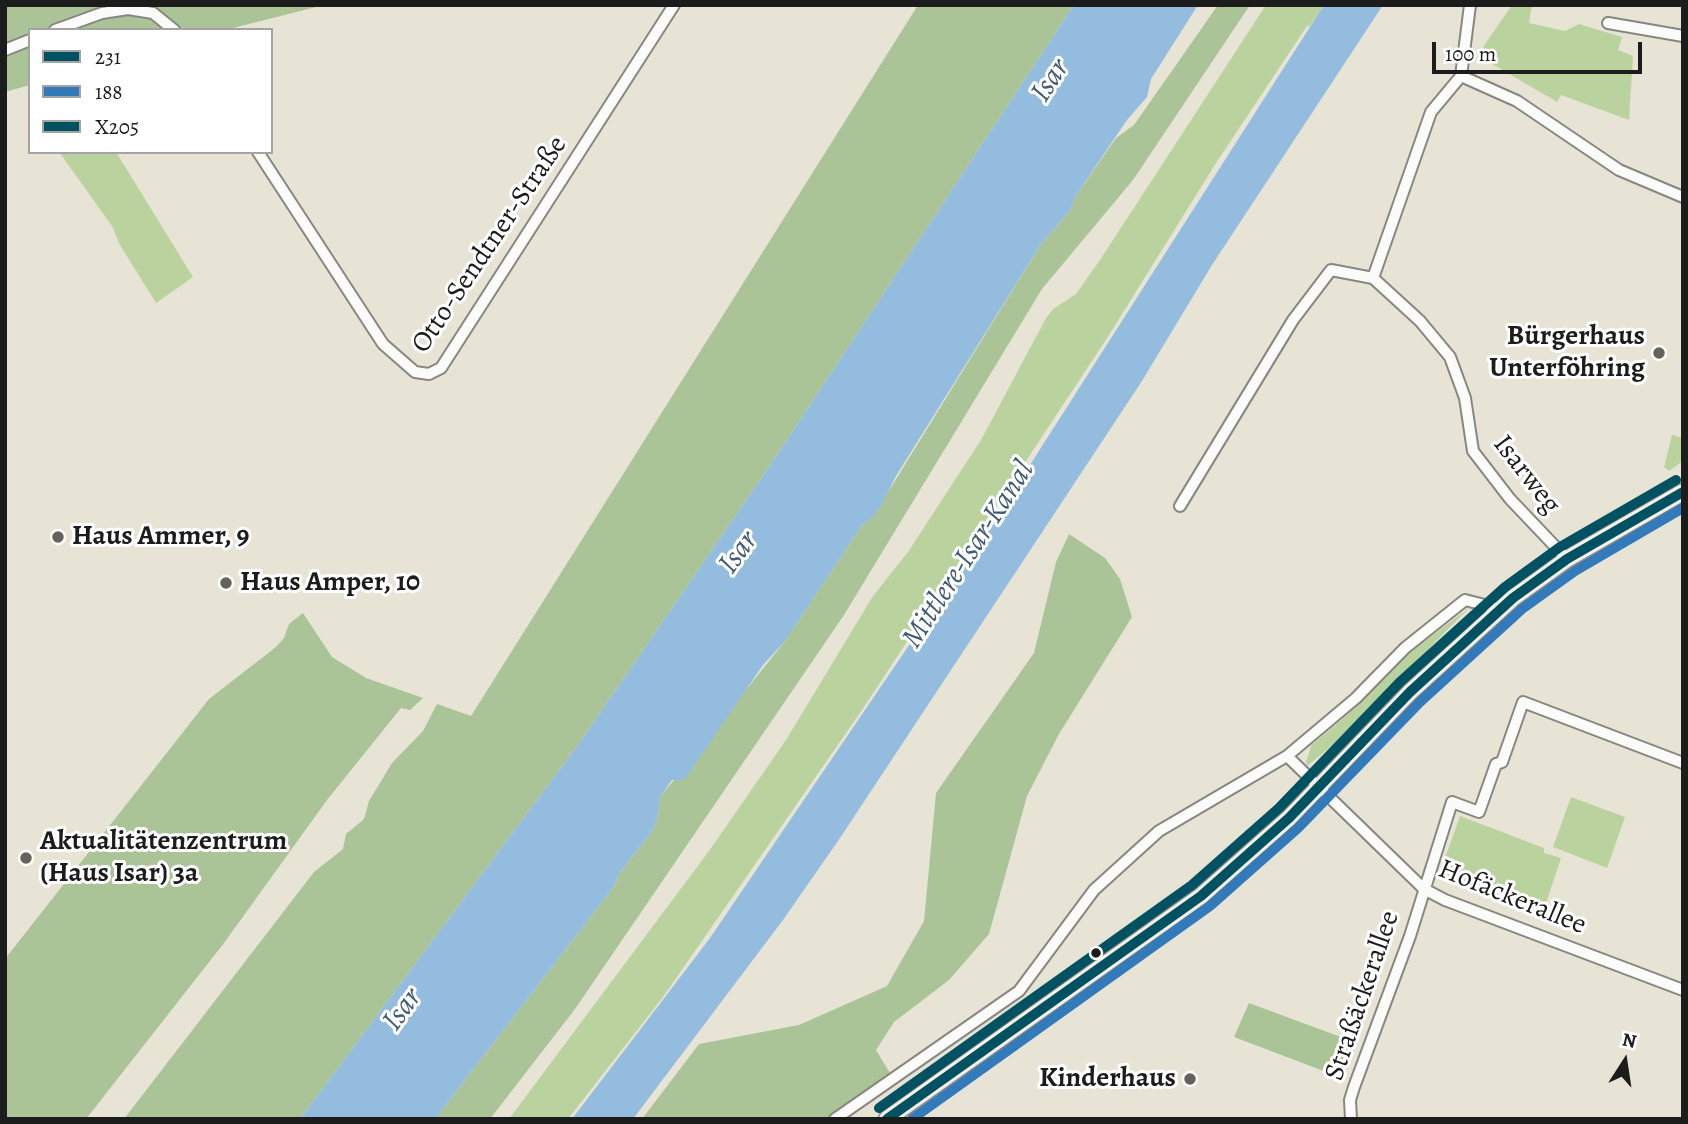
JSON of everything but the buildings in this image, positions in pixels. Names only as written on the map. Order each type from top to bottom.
[{"type":"main road","points":[[887,1119],[1201,896],[1319,787],[1410,692],[1500,609],[1567,559],[1683,492]]},
{"type":"street","name":"Otto-Sendtner-Straße","points":[[259,154],[383,344],[415,372],[429,374],[441,368],[674,5]]},
{"type":"street","points":[[1180,506],[1293,320],[1331,270],[1373,278],[1431,112],[1461,76],[1470,5]]},
{"type":"street","points":[[61,28],[102,13],[128,9],[153,13],[172,28]]},
{"type":"street","points":[[1608,23],[1683,36]]},
{"type":"street","points":[[5,50],[28,41]]},
{"type":"street","points":[[1461,76],[1517,101],[1619,170],[1683,197]]},
{"type":"street","name":"Isarweg","points":[[1373,278],[1420,321],[1450,357],[1465,398],[1473,451],[1510,499],[1567,559]]},
{"type":"street","points":[[835,1119],[1019,991],[1094,890],[1159,831],[1287,756],[1356,698],[1405,648],[1465,600],[1500,609]]},
{"type":"street","name":"Straßäckerallee","points":[[1350,1119],[1354,1087],[1452,802],[1479,812],[1496,764],[1502,762],[1523,702],[1683,763]]},
{"type":"street","name":"Hofäckerallee","points":[[1287,756],[1424,889],[1445,900],[1683,990]]},
{"type":"green space","points":[[5,5],[324,5],[233,28],[28,28],[28,86],[5,92]]},
{"type":"green space","points":[[918,5],[1074,5],[771,464],[580,742],[300,1119],[124,1119],[314,872],[343,849],[346,834],[364,819],[369,801],[392,763],[423,731],[437,704],[471,716]]},
{"type":"green space","points":[[1218,5],[1250,5],[1133,180],[1042,289],[844,615],[575,1009],[490,1119],[435,1119],[615,885],[618,875],[651,833],[657,819],[661,796],[785,641],[862,525],[872,518],[1041,244],[1069,212],[1075,197],[1116,138],[1134,125]]},
{"type":"green space","points":[[1266,5],[1324,5],[1310,26],[1307,26],[1216,163],[1109,335],[860,713],[663,997],[568,1119],[509,1119],[709,851],[786,740],[873,596],[908,552],[981,440],[1046,318],[1053,309],[1076,294],[1100,260]]},
{"type":"green space","points":[[1512,5],[1532,5],[1529,23],[1565,31],[1579,24],[1622,37],[1618,50],[1633,56],[1629,120],[1561,95],[1557,102],[1487,61],[1483,47]]},
{"type":"green space","points":[[60,154],[117,154],[193,277],[156,303],[120,245],[112,226]]},
{"type":"green space","points":[[1672,435],[1683,438],[1683,461],[1669,471],[1664,467]]},
{"type":"green space","points":[[1069,534],[1105,558],[1120,579],[1132,617],[1059,734],[1027,796],[989,934],[949,980],[894,1022],[876,1050],[890,1073],[832,1119],[642,1119],[699,1044],[799,1025],[887,986],[924,921],[936,793],[1034,653],[1056,562]]},
{"type":"green space","points":[[1470,607],[1335,743],[1307,766],[1311,746],[1347,715],[1404,657]]},
{"type":"green space","points":[[303,613],[332,657],[366,678],[423,698],[410,710],[401,708],[327,800],[224,943],[86,1119],[5,1119],[5,959],[209,699],[276,647],[284,638],[289,624]]},
{"type":"green space","points":[[1571,797],[1625,817],[1607,868],[1553,847]]},
{"type":"green space","points":[[1460,816],[1544,848],[1544,853],[1561,858],[1542,915],[1439,875]]},
{"type":"green space","points":[[1249,1003],[1357,1043],[1342,1078],[1234,1037]]},
{"type":"water","name":"Isar","points":[[1074,5],[1198,5],[1151,79],[1147,97],[1127,120],[1075,197],[1069,212],[1041,244],[896,476],[882,504],[872,518],[862,525],[785,641],[763,665],[684,780],[672,780],[661,796],[657,819],[651,833],[618,875],[615,885],[435,1119],[300,1119],[580,742],[771,464]]},
{"type":"water","points":[[1324,5],[1383,5],[1212,265],[1142,381],[838,841],[783,920],[633,1119],[572,1119],[710,938],[1005,504]]},
{"type":"transit line","name":"X205","points":[[879,1108],[1192,885],[1279,808],[1400,682],[1505,587],[1560,547],[1676,480]]},
{"type":"transit line","name":"231","points":[[887,1119],[1201,896],[1289,818],[1410,692],[1513,598],[1567,559],[1683,492]]},
{"type":"transit line","name":"188","points":[[912,1119],[1210,906],[1298,828],[1420,702],[1522,609],[1575,571],[1683,508]]},
{"type":"place","name":"Bürgerhaus Unterföhring","points":[[1659,353]]},
{"type":"place","name":"Haus Ammer, 9","points":[[58,537]]},
{"type":"place","name":"Haus Amper, 10","points":[[226,583]]},
{"type":"place","name":"Aktualitätenzentrum (Haus Isar) 3a","points":[[26,858]]},
{"type":"place","name":"Kinderhaus","points":[[1190,1079]]},
{"type":"water label","name":"Mittlere-Isar-Kanal","points":[[969,555]]}]
